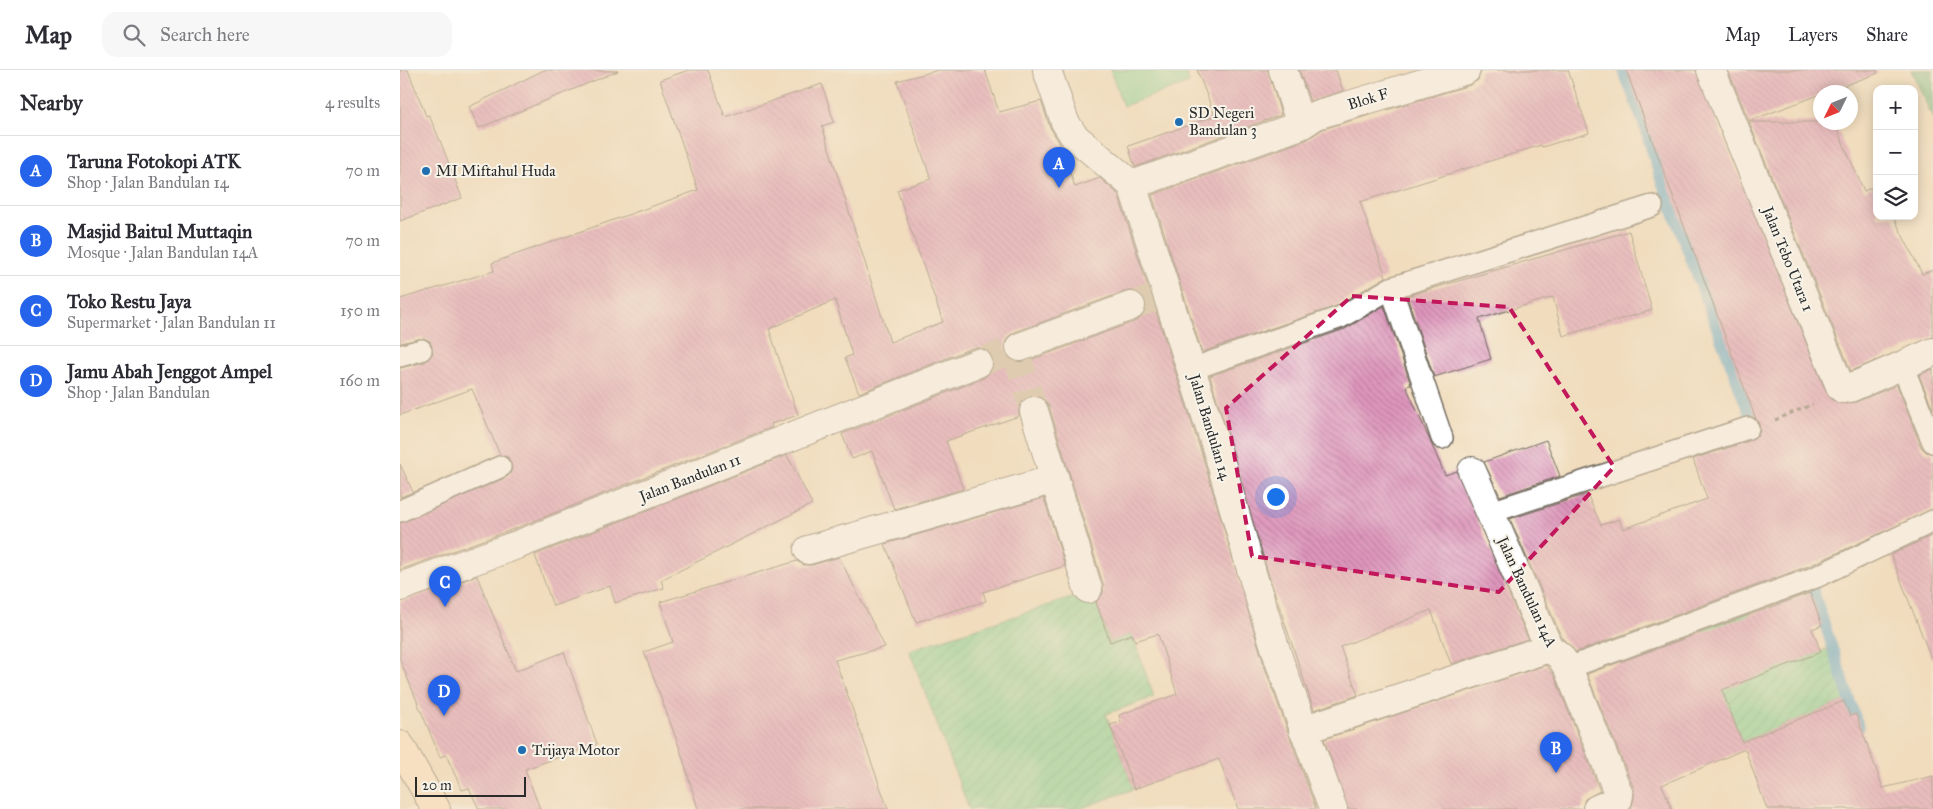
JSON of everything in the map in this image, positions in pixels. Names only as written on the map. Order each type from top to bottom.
[{"type":"main road","points":[[400,745],[436,809]]},
{"type":"street","points":[[1047,70],[1064,122],[1074,136],[1132,185]]},
{"type":"street","points":[[1283,70],[1301,125]]},
{"type":"street","name":"Blok F","points":[[1132,185],[1301,125],[1316,115],[1466,70]]},
{"type":"street","name":"Jalan Tebo Utara 1","points":[[1711,70],[1838,383],[1843,389]]},
{"type":"street","name":"Jalan Bandulan 14","points":[[1132,185],[1162,295],[1192,369],[1254,580],[1303,730],[1333,809]]},
{"type":"street","points":[[1020,347],[1131,306]]},
{"type":"street","points":[[1843,389],[1850,388],[1933,352]]},
{"type":"street","name":"Jalan Bandulan 11","points":[[400,588],[517,545],[978,363]]},
{"type":"street","points":[[1034,411],[1088,590]]},
{"type":"street","name":"Jalan Bandulan 14A","points":[[1472,471],[1549,648],[1560,656],[1568,668],[1619,795],[1618,800],[1597,809]]},
{"type":"street","points":[[808,550],[1054,479]]},
{"type":"street","points":[[1303,730],[1549,648]]},
{"type":"lane","points":[[1192,369],[1341,317],[1391,288],[1652,206]]},
{"type":"lane","points":[[1391,288],[1442,438]]},
{"type":"lane","points":[[400,356],[421,350]]},
{"type":"lane","points":[[1902,366],[1933,442]]},
{"type":"lane","points":[[1491,512],[1748,428]]},
{"type":"lane","points":[[400,511],[500,467]]},
{"type":"lane","points":[[1568,668],[1809,580],[1933,521]]},
{"type":"path","points":[[1748,428],[1753,429],[1833,396],[1843,389]]},
{"type":"highlighted area","points":[[1352,296],[1509,307],[1614,467],[1499,592],[1252,556],[1226,408]]},
{"type":"green space","points":[[1110,70],[1185,70],[1189,83],[1123,106]]},
{"type":"green space","points":[[1911,70],[1933,70],[1933,119],[1918,85]]},
{"type":"green space","points":[[1093,591],[1109,642],[1132,634],[1154,697],[1106,714],[1134,789],[1079,809],[969,809],[909,650]]},
{"type":"green space","points":[[1748,607],[1772,670],[1827,649],[1847,700],[1742,742],[1720,686],[1712,654],[1700,624]]},
{"type":"building","name":"MI Miftahul Huda","points":[[400,70],[408,70],[426,116],[429,115],[441,143],[462,198],[400,221]]},
{"type":"building","points":[[544,70],[618,71],[479,128],[469,107]]},
{"type":"building","points":[[689,70],[708,70],[725,117],[822,84],[834,122],[822,126],[890,342],[943,322],[897,190],[931,179],[897,81],[939,70],[985,70],[999,112],[1041,101],[1050,127],[1059,142],[1075,187],[1100,178],[1118,194],[1204,461],[1265,668],[1316,809],[1238,809],[1219,759],[1134,789],[1110,725],[1121,722],[1119,715],[1177,694],[1158,634],[1135,641],[1132,634],[1110,642],[1096,602],[1103,593],[1103,584],[1049,406],[1044,399],[1038,396],[1029,396],[1022,401],[1019,407],[1019,416],[946,441],[963,489],[894,509],[872,451],[852,459],[842,434],[984,378],[993,366],[993,358],[987,351],[980,348],[972,348],[859,393],[845,358],[852,355],[835,300],[769,329],[798,415],[771,424],[772,427],[511,530],[400,570],[400,523],[505,478],[510,474],[512,468],[508,457],[500,455],[472,389],[400,415],[400,368],[425,362],[433,353],[430,341],[424,338],[400,343],[400,299],[494,271],[492,263],[698,190],[660,80]],"holes":[[[1126,291],[1141,294],[1146,301],[1143,316],[1136,321],[1025,362],[1017,362],[1010,359],[1006,353],[1005,344],[1008,337],[1015,332]]]},
{"type":"building","points":[[1197,70],[1268,70],[1281,115],[1135,167],[1128,146],[1215,116]]},
{"type":"building","points":[[1299,70],[1336,70],[1343,91],[1310,101]]},
{"type":"building","points":[[1481,70],[1568,70],[1589,133],[1542,147],[1541,145],[1360,202],[1386,277],[1336,306],[1202,352],[1152,195],[1306,140],[1323,129],[1470,85],[1478,80]]},
{"type":"building","points":[[1626,70],[1696,70],[1826,392],[1832,400],[1845,404],[1856,402],[1897,385],[1921,447],[1926,452],[1933,454],[1933,509],[1811,565],[1576,652],[1562,638],[1510,519],[1587,494],[1601,525],[1619,519],[1623,529],[1707,499],[1693,459],[1752,440],[1758,436],[1760,430]]},
{"type":"building","points":[[1728,70],[1877,70],[1878,73],[1846,85],[1813,85],[1813,97],[1749,121]]},
{"type":"building","points":[[1749,122],[1813,122],[1813,130],[1837,130],[1864,191],[1873,187],[1873,220],[1895,220],[1922,274],[1933,270],[1933,337],[1851,371]]},
{"type":"building","points":[[1629,231],[1652,310],[1563,336],[1553,297],[1479,319],[1491,359],[1434,377],[1407,296]]},
{"type":"building","points":[[1384,306],[1411,385],[1406,386],[1445,475],[1457,471],[1528,639],[1451,664],[1431,610],[1340,647],[1358,695],[1314,710],[1269,576],[1210,376],[1345,329]]},
{"type":"building","points":[[1933,369],[1933,409],[1919,375]]},
{"type":"building","points":[[1546,440],[1560,476],[1500,496],[1484,462]]},
{"type":"building","points":[[787,455],[812,504],[661,580],[664,588],[615,603],[610,586],[553,606],[535,555]]},
{"type":"building","points":[[400,464],[413,492],[400,497]]},
{"type":"building","points":[[1044,498],[1065,566],[983,592],[986,601],[916,622],[885,544]]},
{"type":"building","points":[[1933,535],[1933,658],[1931,658],[1891,555]]},
{"type":"building","points":[[839,557],[885,647],[835,660],[888,809],[698,809],[680,749],[644,652],[673,642],[660,602],[797,561],[804,565],[812,565]]},
{"type":"building","points":[[477,576],[516,671],[564,652],[597,744],[525,769],[540,809],[479,809],[469,788],[462,790],[446,755],[440,757],[400,660],[400,602]]},
{"type":"building","points":[[1810,593],[1822,625],[1812,629],[1821,652],[1722,690],[1742,742],[1844,701],[1850,716],[1856,714],[1883,788],[1933,776],[1933,809],[1767,809],[1745,749],[1662,785],[1672,809],[1631,809],[1634,789],[1587,674]]},
{"type":"building","points":[[1546,665],[1554,675],[1600,791],[1585,799],[1582,809],[1348,809],[1324,739]]},
{"type":"waterway","points":[[1623,70],[1644,125],[1659,175],[1753,424]]},
{"type":"waterway","points":[[1809,577],[1859,728]]},
{"type":"tunnel","points":[[1131,306],[1157,297]]},
{"type":"tunnel","points":[[978,363],[1020,347]]},
{"type":"tunnel","points":[[1015,349],[1034,411]]},
{"type":"place","name":"SD Negeri Bandulan 3","points":[[1179,122]]},
{"type":"place","name":"MI Miftahul Huda","points":[[426,171]]},
{"type":"place","name":"Taruna Fotokopi ATK","points":[[1059,188]]},
{"type":"place","name":"Toko Restu Jaya","points":[[445,607]]},
{"type":"place","name":"Jamu Abah Jenggot Ampel","points":[[444,716]]},
{"type":"place","name":"Trijaya Motor","points":[[522,750]]},
{"type":"place","name":"Masjid Baitul Muttaqin","points":[[1556,773]]}]
